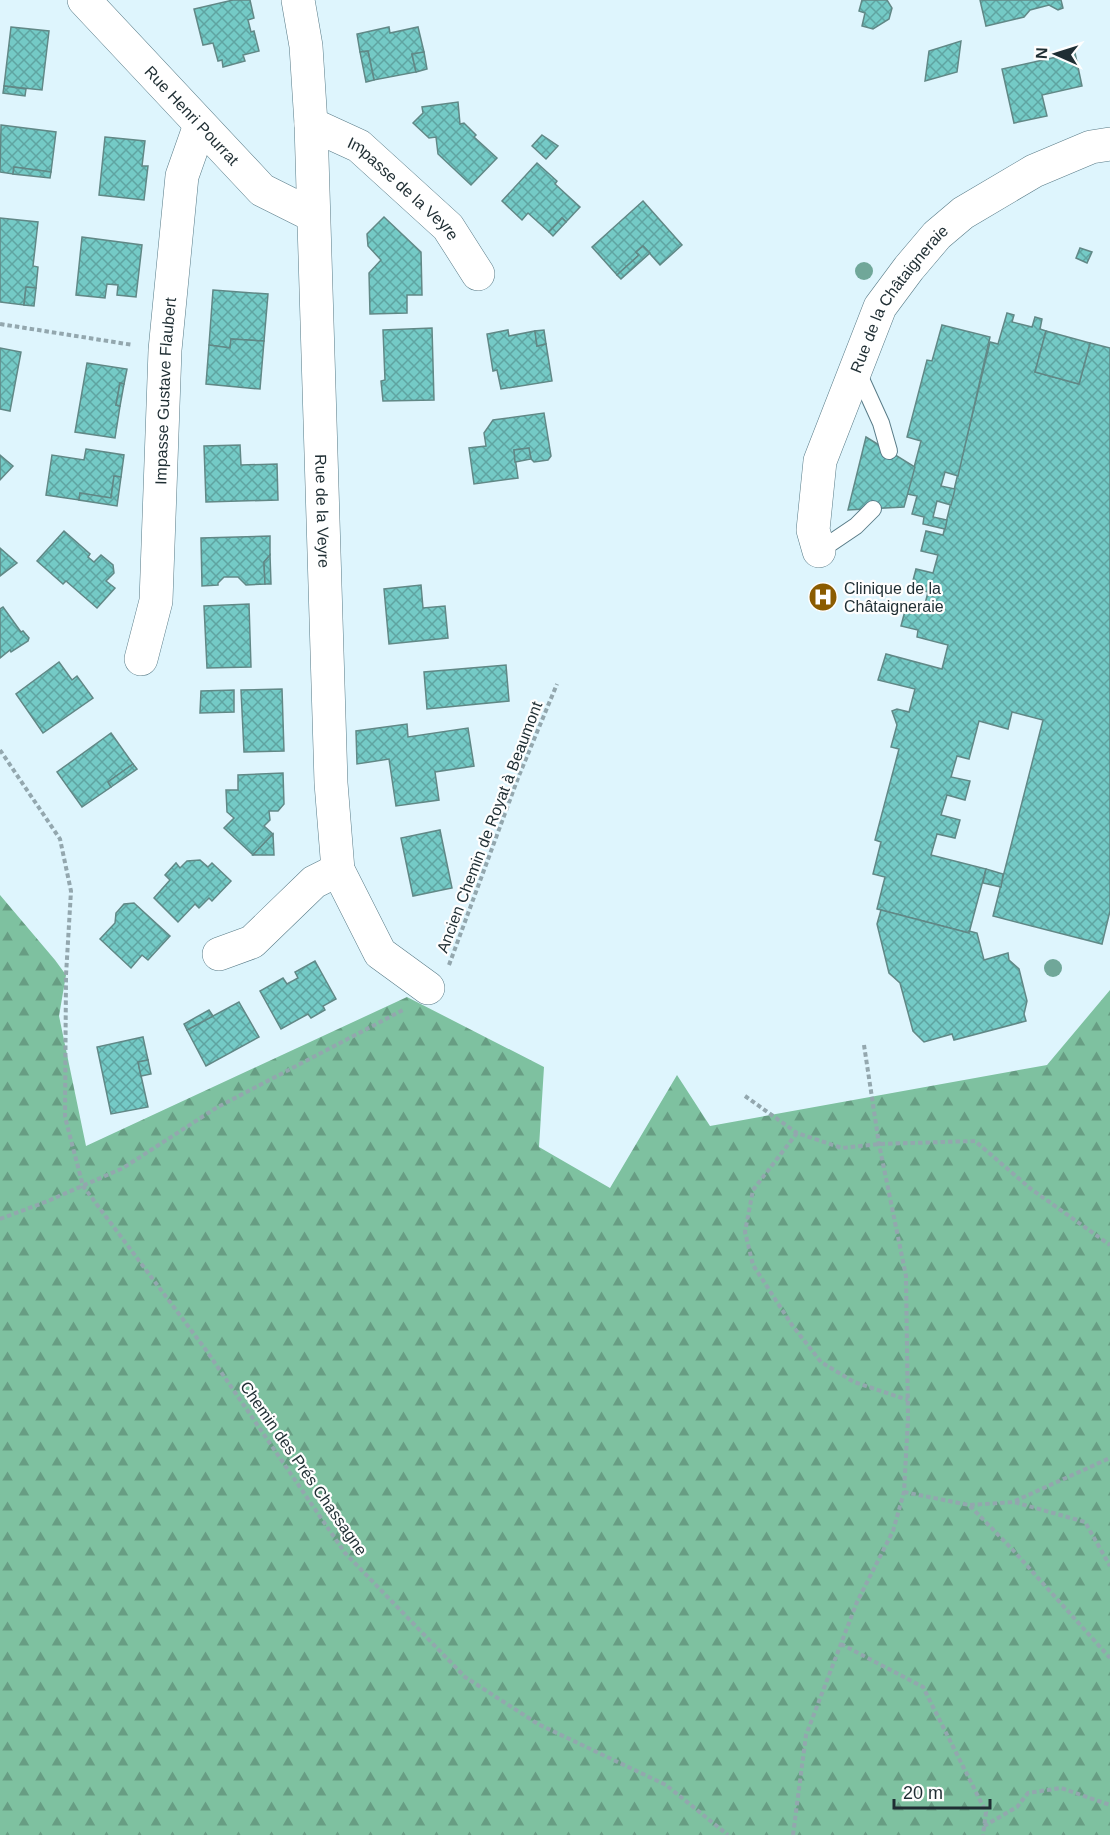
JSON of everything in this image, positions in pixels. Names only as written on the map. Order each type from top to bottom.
[{"type":"street","name":"Rue Henri Pourrat","points":[[84,0],[262,189],[312,215]]},
{"type":"street","name":"Rue de la Veyre","points":[[298,0],[306,46],[310,124],[331,783],[338,870],[380,953],[428,988]]},
{"type":"street","name":"Impasse Gustave Flaubert","points":[[141,659],[156,601],[165,350],[182,176],[201,124]]},
{"type":"street","name":"Impasse de la Veyre","points":[[310,124],[359,146],[448,227],[478,274]]},
{"type":"street","name":"Rue de la Châtaigneraie","points":[[819,551],[813,530],[820,461],[880,308],[937,235],[963,213],[1034,171],[1091,147],[1110,144]]},
{"type":"street","points":[[219,954],[252,942],[314,882],[338,870]]},
{"type":"lane","points":[[856,368],[881,423],[889,451]]},
{"type":"lane","points":[[819,551],[856,526],[873,509]]},
{"type":"path","points":[[0,324],[165,350]]},
{"type":"path","name":"Ancien Chemin de Royat à Beaumont","points":[[0,1219],[123,1168],[216,1108],[405,1009],[428,988],[449,965],[518,778],[557,684]]},
{"type":"path","points":[[0,750],[60,839],[71,891],[66,975],[64,1117],[83,1186]]},
{"type":"path","points":[[793,1835],[806,1735],[857,1602],[893,1531],[904,1492],[908,1400],[906,1276],[879,1144],[864,1046]]},
{"type":"path","points":[[745,1096],[797,1133],[842,1148],[879,1144],[975,1141],[1031,1189],[1110,1245]]},
{"type":"path","points":[[797,1133],[753,1190],[745,1232],[753,1265],[792,1325],[821,1362],[854,1382],[908,1400]]},
{"type":"path","name":"Chemin des Prés Chassagne","points":[[83,1186],[206,1350],[345,1553],[465,1677],[538,1724],[666,1785],[728,1835]]},
{"type":"path","points":[[1014,1502],[1110,1458]]},
{"type":"path","points":[[904,1492],[969,1505],[1014,1502],[1085,1522],[1110,1566]]},
{"type":"path","points":[[969,1505],[1012,1549],[1110,1658]]},
{"type":"path","points":[[841,1644],[923,1687],[986,1812],[983,1835]]},
{"type":"path","points":[[984,1826],[1017,1807],[1028,1793],[1061,1788],[1110,1805]]},
{"type":"green space","points":[[0,895],[66,975],[59,1016],[86,1146],[407,997],[544,1067],[539,1147],[610,1188],[677,1075],[710,1126],[1047,1065],[1110,990],[1110,1835],[0,1835]]},
{"type":"building","points":[[233,0],[250,0],[254,18],[248,20],[251,32],[254,31],[259,51],[243,55],[245,61],[223,67],[222,60],[218,61],[213,43],[203,45],[194,9]]},
{"type":"building","points":[[862,0],[887,0],[892,8],[889,19],[873,29],[862,26],[865,13],[859,11]]},
{"type":"building","points":[[980,0],[1061,0],[1063,8],[1058,10],[1049,5],[1030,10],[1024,17],[986,26]]},
{"type":"building","points":[[11,27],[49,31],[42,90],[4,86]]},
{"type":"building","points":[[389,27],[390,33],[418,27],[424,52],[412,54],[416,72],[374,80],[368,51],[360,52],[357,34]]},
{"type":"building","points":[[961,41],[957,72],[925,81],[929,51]]},
{"type":"building","points":[[368,51],[374,80],[366,82],[360,52]]},
{"type":"building","points":[[424,52],[427,69],[416,72],[412,54]]},
{"type":"building","points":[[1075,53],[1082,86],[1042,95],[1047,116],[1014,123],[1002,69]]},
{"type":"building","points":[[4,86],[26,89],[25,96],[3,93]]},
{"type":"building","points":[[458,102],[460,124],[464,123],[476,135],[474,137],[497,158],[471,185],[438,154],[436,137],[429,138],[413,123],[423,113],[422,107]]},
{"type":"building","points":[[1,125],[56,132],[51,172],[14,167],[13,174],[0,172]]},
{"type":"building","points":[[542,135],[558,146],[546,159],[532,146]]},
{"type":"building","points":[[105,137],[145,141],[142,166],[148,166],[144,200],[99,195]]},
{"type":"building","points":[[537,163],[557,181],[555,184],[580,207],[566,222],[562,218],[549,232],[528,213],[522,220],[502,201]]},
{"type":"building","points":[[14,167],[51,172],[50,178],[13,174]]},
{"type":"building","points":[[643,201],[682,245],[660,265],[643,246],[636,252],[639,255],[617,275],[592,247]]},
{"type":"building","points":[[384,217],[421,252],[422,295],[407,295],[407,313],[370,314],[369,273],[381,260],[368,246],[367,234]]},
{"type":"building","points":[[0,218],[38,222],[33,266],[38,267],[36,288],[26,287],[24,305],[0,302]]},
{"type":"building","points":[[562,218],[566,222],[553,236],[549,232]]},
{"type":"building","points":[[82,237],[142,245],[136,297],[117,295],[118,285],[107,284],[105,298],[76,295]]},
{"type":"building","points":[[643,246],[650,253],[621,279],[617,275],[639,255],[636,252]]},
{"type":"building","points":[[1080,248],[1092,252],[1087,263],[1076,258]]},
{"type":"building","points":[[26,287],[36,288],[34,306],[24,305]]},
{"type":"building","points":[[213,290],[268,294],[264,341],[231,339],[230,348],[209,345]]},
{"type":"building","points":[[1007,313],[1014,315],[1012,322],[1032,327],[1035,317],[1042,319],[1040,329],[1046,331],[1035,372],[1079,384],[1090,343],[1110,348],[1110,911],[1102,944],[993,916],[1043,720],[1012,712],[1008,729],[979,721],[969,759],[957,756],[951,777],[970,781],[965,800],[947,795],[941,815],[960,820],[955,838],[937,834],[931,855],[986,869],[969,933],[877,909],[885,877],[873,874],[881,842],[875,840],[899,749],[891,747],[897,725],[892,711],[897,709],[909,712],[915,689],[878,680],[886,654],[942,669],[948,645],[917,637],[918,630],[901,626],[906,607],[923,612],[928,592],[911,588],[916,569],[933,573],[938,555],[921,551],[926,531],[943,535],[990,342],[998,344]]},
{"type":"building","points":[[942,325],[990,337],[958,476],[945,472],[941,486],[955,489],[951,505],[937,501],[933,517],[947,520],[945,529],[923,524],[924,517],[912,514],[917,496],[907,494],[921,441],[907,437],[927,360],[932,361]]},
{"type":"building","points":[[432,328],[434,400],[383,401],[381,381],[385,380],[383,330]]},
{"type":"building","points":[[508,330],[509,336],[535,331],[537,346],[546,344],[552,381],[501,389],[497,370],[493,371],[487,334]]},
{"type":"building","points":[[544,330],[546,344],[537,346],[535,331]]},
{"type":"building","points":[[1046,331],[1090,343],[1079,384],[1035,372]]},
{"type":"building","points":[[231,339],[264,341],[260,389],[206,384],[209,345],[230,348]]},
{"type":"building","points":[[0,348],[21,352],[10,411],[0,409]]},
{"type":"building","points":[[87,363],[127,369],[124,384],[120,383],[116,405],[120,406],[115,438],[75,432]]},
{"type":"building","points":[[120,383],[124,384],[120,406],[116,405]]},
{"type":"building","points":[[544,413],[551,456],[548,460],[534,462],[531,459],[529,448],[514,450],[518,478],[474,484],[469,448],[486,446],[484,433],[493,420]]},
{"type":"building","points":[[866,437],[915,467],[904,507],[848,510]]},
{"type":"building","points":[[240,445],[241,465],[277,464],[278,500],[206,502],[204,446]]},
{"type":"building","points":[[529,448],[531,459],[515,462],[514,450]]},
{"type":"building","points":[[86,449],[124,455],[121,477],[114,476],[111,498],[80,493],[79,500],[46,495],[52,455],[84,460]]},
{"type":"building","points":[[0,455],[13,466],[0,480]]},
{"type":"building","points":[[114,476],[121,477],[117,506],[79,500],[80,493],[111,498]]},
{"type":"building","points":[[64,531],[90,554],[88,557],[94,562],[101,555],[113,565],[114,573],[106,581],[115,588],[97,608],[66,581],[63,584],[37,561]]},
{"type":"building","points":[[270,536],[270,555],[264,562],[265,584],[246,585],[238,577],[224,577],[218,585],[202,586],[201,538]]},
{"type":"building","points":[[0,548],[17,563],[0,576]]},
{"type":"building","points":[[270,555],[271,584],[265,584],[264,562]]},
{"type":"building","points":[[421,585],[423,608],[445,606],[448,638],[389,644],[384,589]]},
{"type":"building","points":[[249,604],[251,667],[207,668],[204,606]]},
{"type":"building","points":[[3,607],[21,632],[23,631],[29,638],[28,641],[0,658],[0,609]]},
{"type":"building","points":[[59,662],[72,680],[77,676],[93,698],[43,733],[16,694]]},
{"type":"building","points":[[506,665],[509,701],[427,709],[424,672]]},
{"type":"building","points":[[282,689],[284,751],[244,752],[241,690]]},
{"type":"building","points":[[234,690],[234,712],[200,713],[201,691]]},
{"type":"building","points":[[407,724],[408,737],[468,728],[474,766],[435,772],[439,800],[396,806],[389,759],[357,764],[356,731]]},
{"type":"building","points":[[111,733],[133,764],[108,782],[111,787],[82,807],[57,772]]},
{"type":"building","points":[[133,764],[137,769],[111,787],[108,782]]},
{"type":"building","points":[[283,773],[284,804],[278,811],[269,811],[270,820],[264,826],[273,834],[253,855],[224,828],[234,818],[227,812],[226,790],[238,790],[238,775]]},
{"type":"building","points":[[440,830],[452,888],[413,896],[401,838]]},
{"type":"building","points":[[273,834],[274,855],[253,855]]},
{"type":"building","points":[[200,860],[208,867],[212,863],[231,881],[212,901],[209,898],[199,908],[195,904],[178,922],[154,898],[170,880],[165,875],[176,863],[180,868],[187,861]]},
{"type":"building","points":[[986,869],[1003,874],[1001,887],[983,883]]},
{"type":"building","points":[[134,903],[170,936],[148,960],[142,955],[131,968],[100,939],[115,923],[116,913],[124,904]]},
{"type":"building","points":[[881,910],[969,933],[969,931],[977,933],[984,960],[1008,953],[1009,960],[1019,969],[1027,1001],[1024,1014],[1026,1021],[954,1040],[952,1034],[924,1042],[913,1031],[900,983],[889,973],[877,924]]},
{"type":"building","points":[[315,961],[336,999],[323,1006],[325,1010],[311,1018],[308,1014],[281,1029],[260,991],[283,978],[287,984],[298,978],[295,972]]},
{"type":"building","points":[[239,1002],[259,1037],[206,1066],[187,1030]]},
{"type":"building","points":[[209,1010],[213,1016],[187,1030],[184,1024]]},
{"type":"building","points":[[143,1037],[148,1060],[138,1062],[148,1107],[111,1114],[97,1047]]},
{"type":"building","points":[[148,1060],[151,1074],[141,1076],[138,1062]]},
{"type":"place","name":"Clinique de la Châtaigneraie","points":[[823,597]]}]
